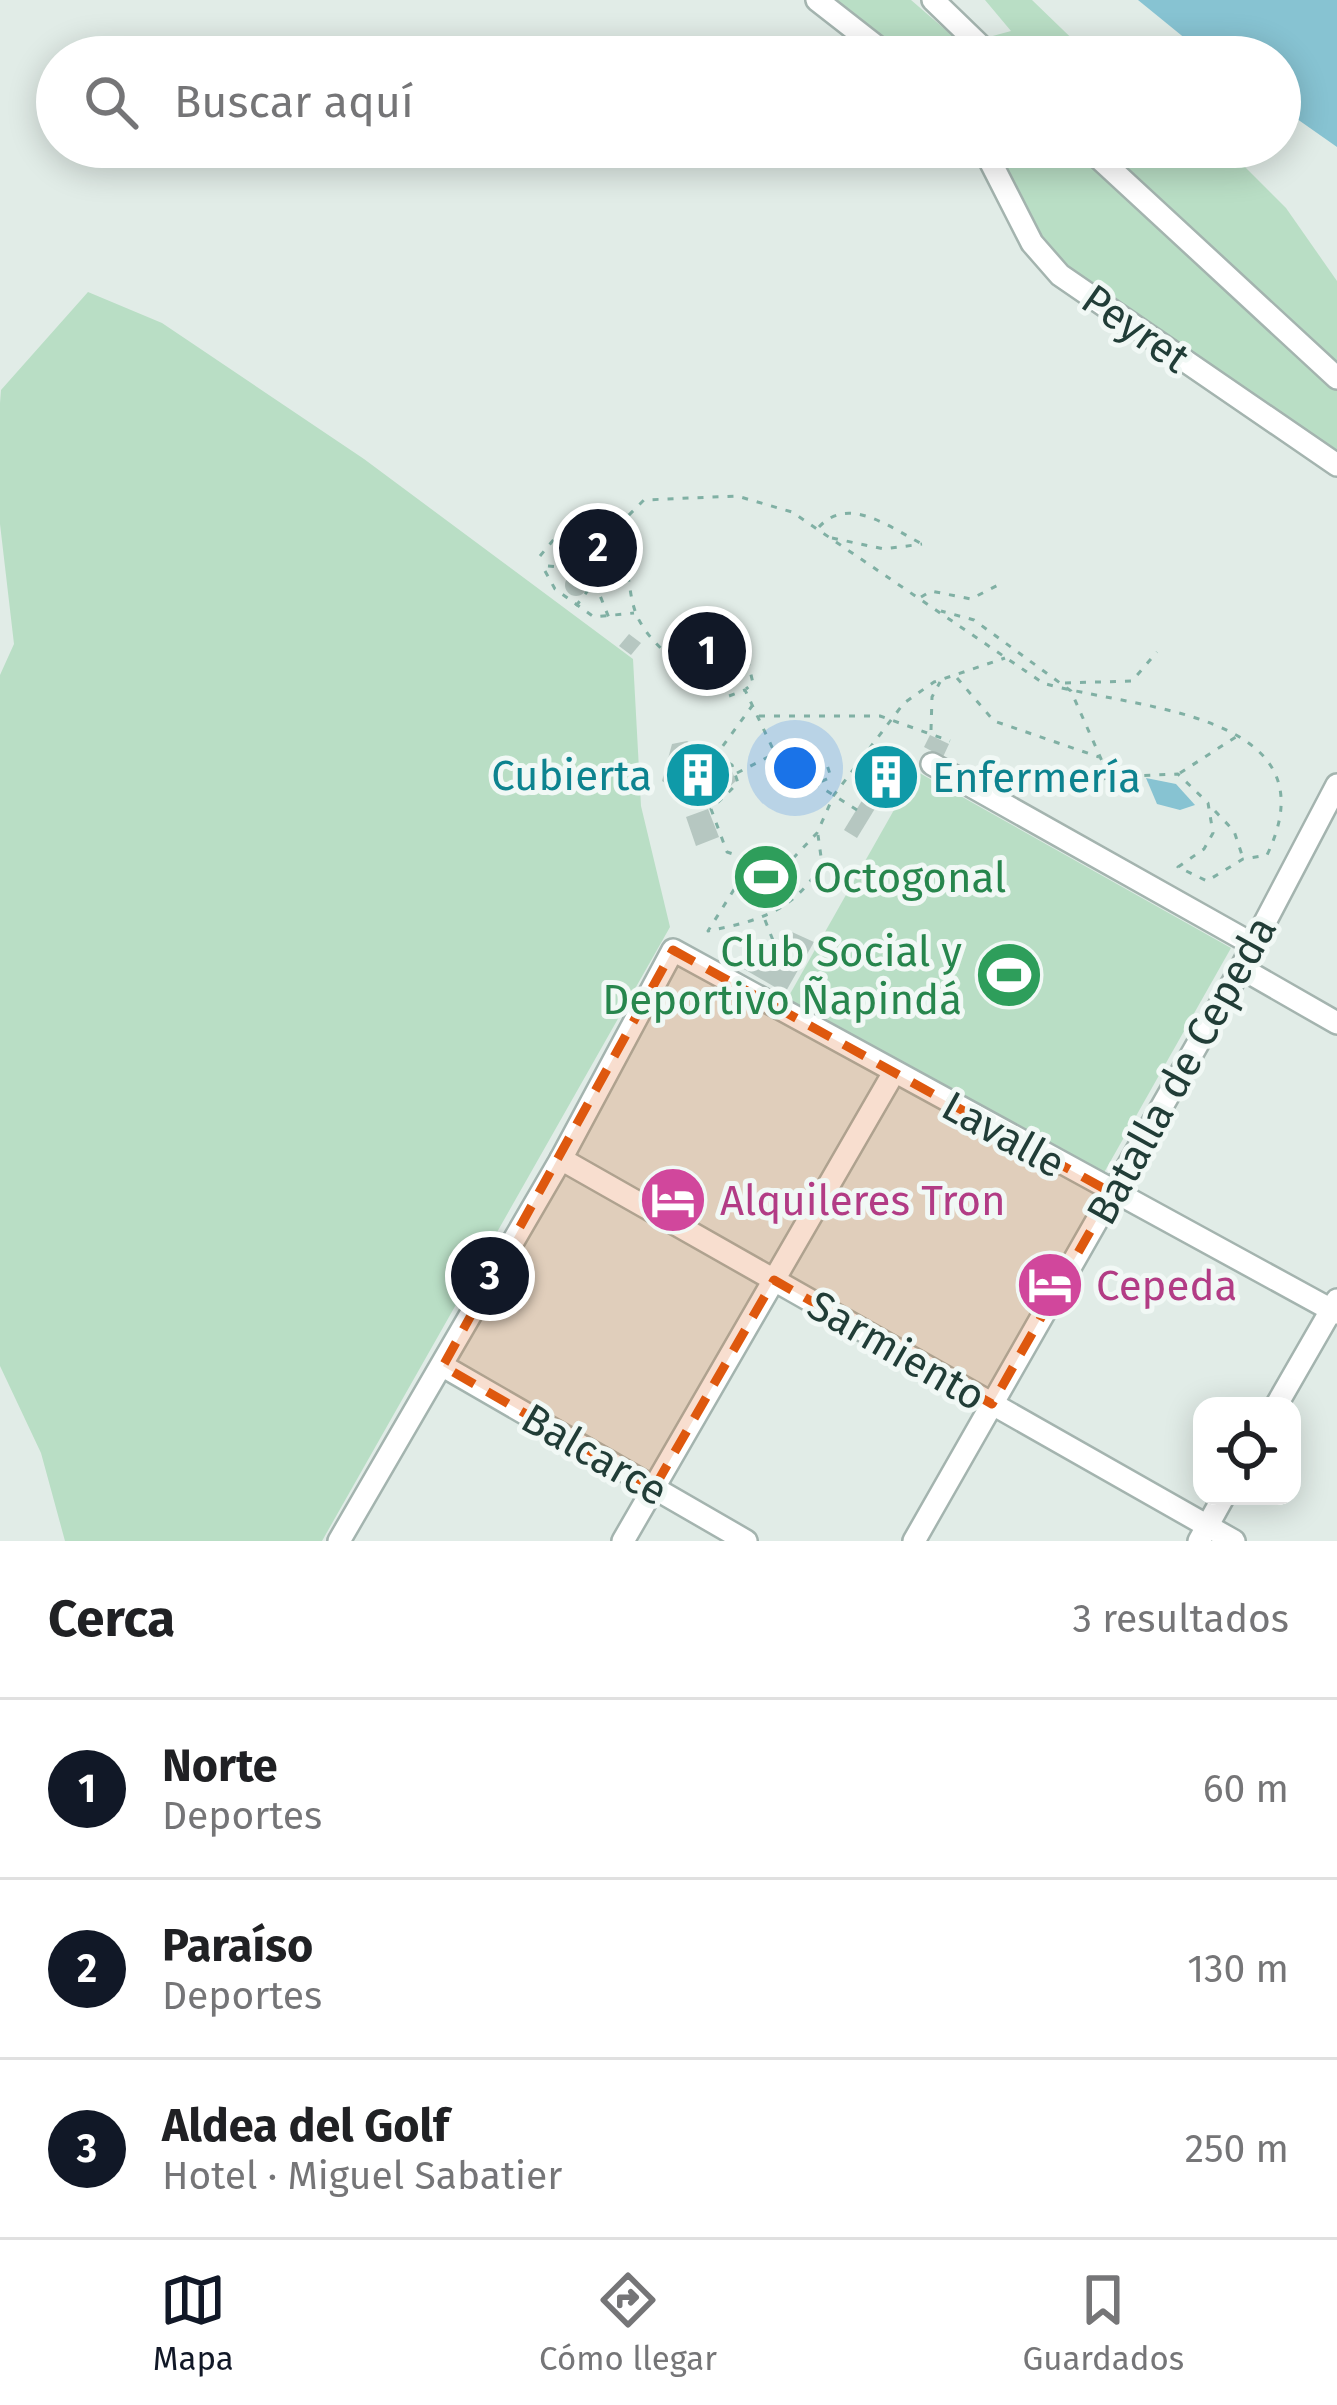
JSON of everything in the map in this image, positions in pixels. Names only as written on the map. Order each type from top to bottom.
[{"type":"street","points":[[817,0],[863,36]]},
{"type":"street","points":[[933,0],[970,36]]},
{"type":"street","name":"Peyret","points":[[993,168],[1032,243],[1060,274],[1337,465]]},
{"type":"street","points":[[1111,168],[1337,378]]},
{"type":"street","points":[[932,764],[1253,945]]},
{"type":"street","name":"Batalla de Cepeda","points":[[914,1541],[1241,968],[1329,786]]},
{"type":"street","name":"Lavalle","points":[[560,1159],[673,950],[1112,1193],[1335,1307]]},
{"type":"street","points":[[1241,968],[1337,1023]]},
{"type":"street","points":[[623,1541],[893,1074]]},
{"type":"street","points":[[339,1541],[560,1159]]},
{"type":"street","name":"Sarmiento","points":[[560,1159],[992,1404],[1203,1533],[1234,1541]]},
{"type":"street","points":[[1281,1397],[1335,1307]]},
{"type":"street","name":"Balcarce","points":[[443,1366],[746,1541]]},
{"type":"street","points":[[1203,1533],[1219,1505]]},
{"type":"path","points":[[539,556],[555,538],[629,511],[644,500],[737,496],[792,512],[1043,683],[1242,733],[1274,767],[1285,814],[1267,855],[1243,860],[1208,880],[1178,867],[1204,849],[1213,833],[1212,811]]},
{"type":"path","points":[[610,564],[615,538],[629,511]]},
{"type":"path","points":[[818,528],[843,511],[858,513],[924,544],[884,549],[830,538]]},
{"type":"path","points":[[600,521],[615,538]]},
{"type":"path","points":[[587,526],[583,545],[610,619]]},
{"type":"path","points":[[614,546],[628,566],[635,612],[651,640],[691,670],[729,696],[753,683],[741,636],[731,628],[707,627],[691,650],[691,670]]},
{"type":"path","points":[[591,570],[598,561],[614,570]]},
{"type":"path","points":[[595,581],[606,584],[614,570],[628,566]]},
{"type":"path","points":[[591,570],[546,568],[575,607],[610,619],[635,612]]},
{"type":"path","points":[[575,607],[595,581]]},
{"type":"path","points":[[920,598],[931,591],[971,599],[1002,583]]},
{"type":"path","points":[[565,598],[571,592]]},
{"type":"path","points":[[941,610],[985,628],[1064,684],[1109,777]]},
{"type":"path","points":[[978,637],[985,628]]},
{"type":"path","points":[[817,833],[822,864],[809,886],[765,919],[707,931],[750,863],[760,860],[782,871],[817,833],[834,795],[888,722],[918,692],[1008,658],[1017,650]]},
{"type":"path","points":[[1064,684],[1080,679],[1132,681],[1157,652]]},
{"type":"path","points":[[708,682],[722,662],[746,656]]},
{"type":"path","points":[[1043,683],[1050,672]]},
{"type":"path","points":[[957,678],[994,721],[1100,758]]},
{"type":"path","points":[[931,731],[932,697],[941,680]]},
{"type":"path","points":[[745,690],[773,753],[771,769],[798,786],[832,777],[827,765],[789,744]]},
{"type":"path","points":[[750,863],[727,852],[711,808],[738,783],[735,774],[715,757],[752,706]]},
{"type":"path","points":[[757,716],[880,716],[950,741]]},
{"type":"path","points":[[1049,776],[1071,788],[1109,777],[1178,774],[1242,733]]},
{"type":"path","points":[[735,774],[789,744]]},
{"type":"path","points":[[789,744],[808,785]]},
{"type":"path","points":[[854,771],[874,783]]},
{"type":"path","points":[[1178,774],[1234,831],[1243,860]]},
{"type":"path","points":[[816,784],[857,810]]},
{"type":"path","points":[[765,919],[774,943]]},
{"type":"highlighted area","points":[[673,950],[1112,1193],[992,1404],[774,1280],[654,1488],[443,1366]]},
{"type":"green space","points":[[835,0],[911,0],[953,36],[880,36]]},
{"type":"green space","points":[[985,0],[1032,0],[1069,36],[993,36],[1011,31]]},
{"type":"green space","points":[[1006,168],[1092,168],[1337,389],[1337,455],[1104,297],[1063,262],[1031,222]]},
{"type":"green space","points":[[1127,168],[1246,168],[1286,208],[1337,281],[1337,367]]},
{"type":"green space","points":[[88,292],[162,323],[364,459],[633,659],[641,806],[670,927],[322,1541],[65,1541],[41,1453],[0,1366],[0,675],[14,644],[0,524],[1,390]]},
{"type":"green space","name":"Club Social y Deportivo Ñapindá","points":[[916,771],[1231,948],[1101,1178],[786,1001]]},
{"type":"water","points":[[1138,0],[1337,0],[1337,147],[1301,122],[1301,36],[1182,36]]},
{"type":"water","points":[[1146,778],[1176,784],[1195,805],[1180,810],[1157,804]]},
{"type":"building","points":[[576,574],[587,585],[576,596],[565,585]]},
{"type":"building","points":[[687,617],[695,626],[674,655],[667,653],[664,639]]},
{"type":"building","points":[[629,634],[641,643],[631,655],[619,646]]},
{"type":"building","points":[[930,735],[949,744],[943,757],[924,747]]},
{"type":"building","name":"Cubierta","points":[[687,741],[731,769],[736,781],[706,807],[662,781],[672,744]]},
{"type":"building","name":"Enfermería","points":[[886,764],[898,771],[883,795],[871,788]]},
{"type":"building","points":[[866,794],[879,802],[857,838],[844,830]]},
{"type":"building","points":[[708,809],[719,837],[696,846],[686,817]]},
{"type":"building","points":[[792,932],[814,942],[785,993],[737,965],[759,948],[787,942]]},
{"type":"place","name":"Paraíso","points":[[598,548]]},
{"type":"place","name":"Norte","points":[[707,651]]},
{"type":"place","name":"Cubierta","points":[[698,775]]},
{"type":"place","name":"Enfermería","points":[[886,777]]},
{"type":"place","name":"Octogonal","points":[[766,877]]},
{"type":"place","name":"Club Social y Deportivo Ñapindá","points":[[1009,975]]},
{"type":"place","name":"Alquileres Tron","points":[[673,1200]]},
{"type":"place","name":"Aldea del Golf","points":[[490,1276]]},
{"type":"place","name":"Cepeda","points":[[1050,1285]]}]
